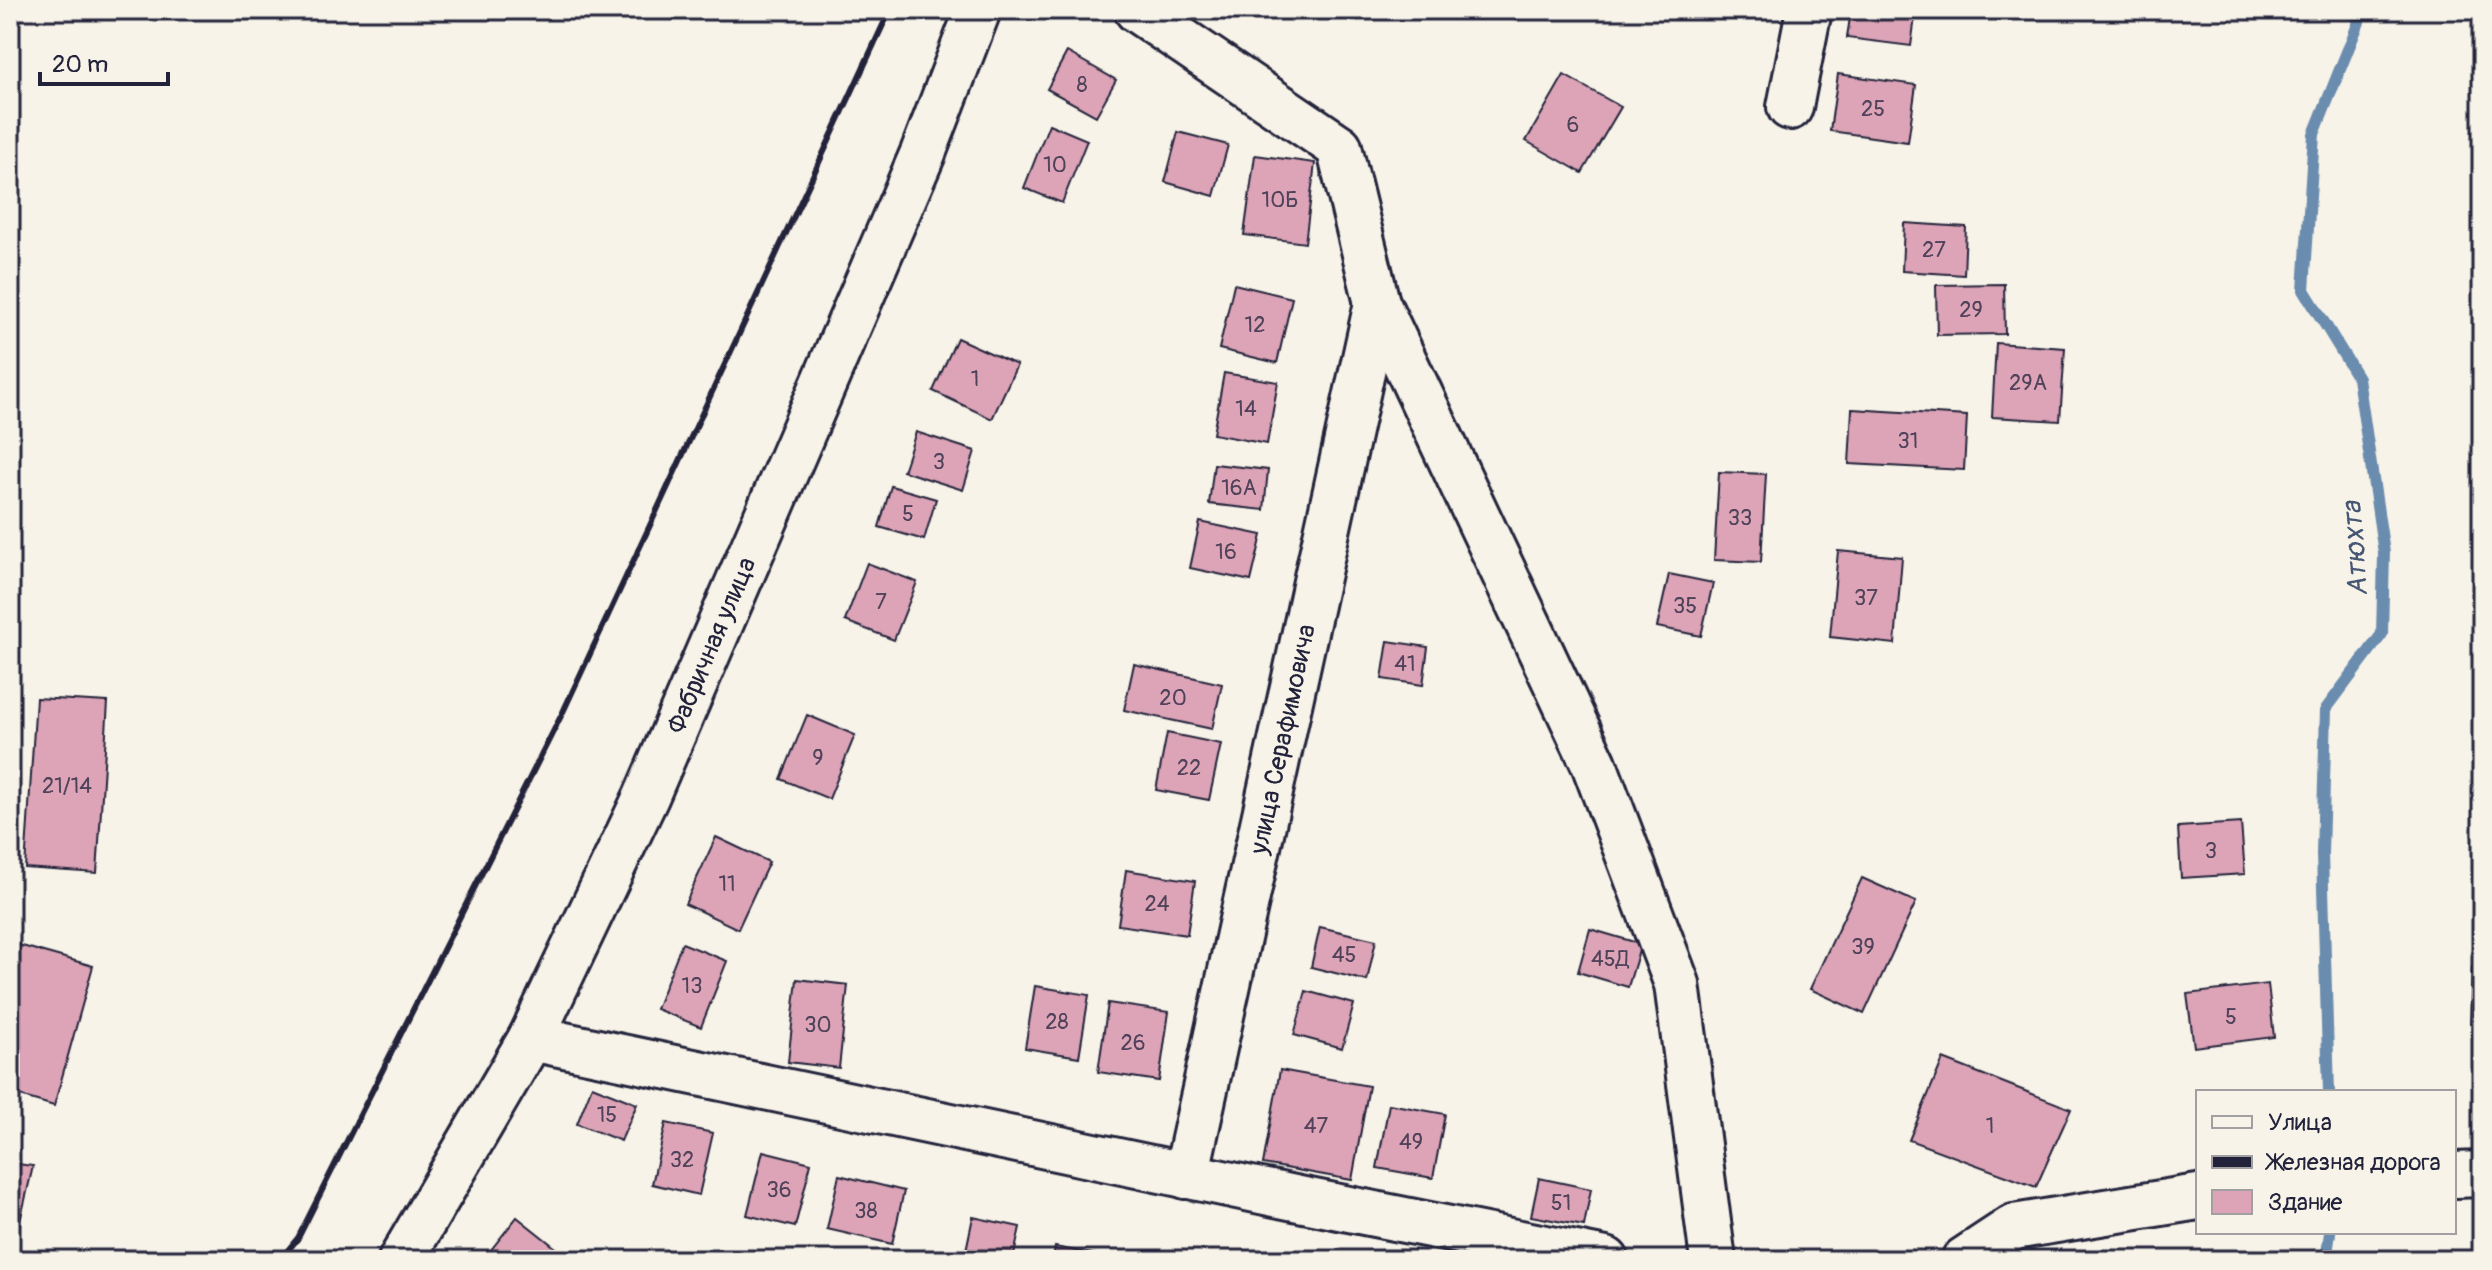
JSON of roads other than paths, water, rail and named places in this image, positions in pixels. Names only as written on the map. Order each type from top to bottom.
[{"type":"street","name":"Фабричная улица","points":[[401,1260],[531,1038],[646,797],[923,153],[978,10]]},
{"type":"street","points":[[1137,10],[1339,147],[1377,303],[1594,764],[1677,984],[1713,1260]]},
{"type":"street","points":[[1790,107],[1809,10]]},
{"type":"street","name":"улица Серафимовича","points":[[1186,1176],[1377,303]]},
{"type":"street","points":[[531,1038],[1186,1176],[1606,1260]]},
{"type":"street","points":[[2456,1175],[2482,1174]]},
{"type":"street","points":[[1964,1260],[2014,1227],[2196,1197]]},
{"type":"waterway","name":"Атюхта","points":[[2329,1090],[2322,854],[2326,709],[2382,634],[2384,553],[2358,378],[2304,290],[2314,134],[2359,22],[2354,10]]},
{"type":"waterway","name":"Атюхта","points":[[2326,1260],[2330,1234]]},
{"type":"railway","points":[[280,1260],[298,1238],[563,712],[890,10]]}]
